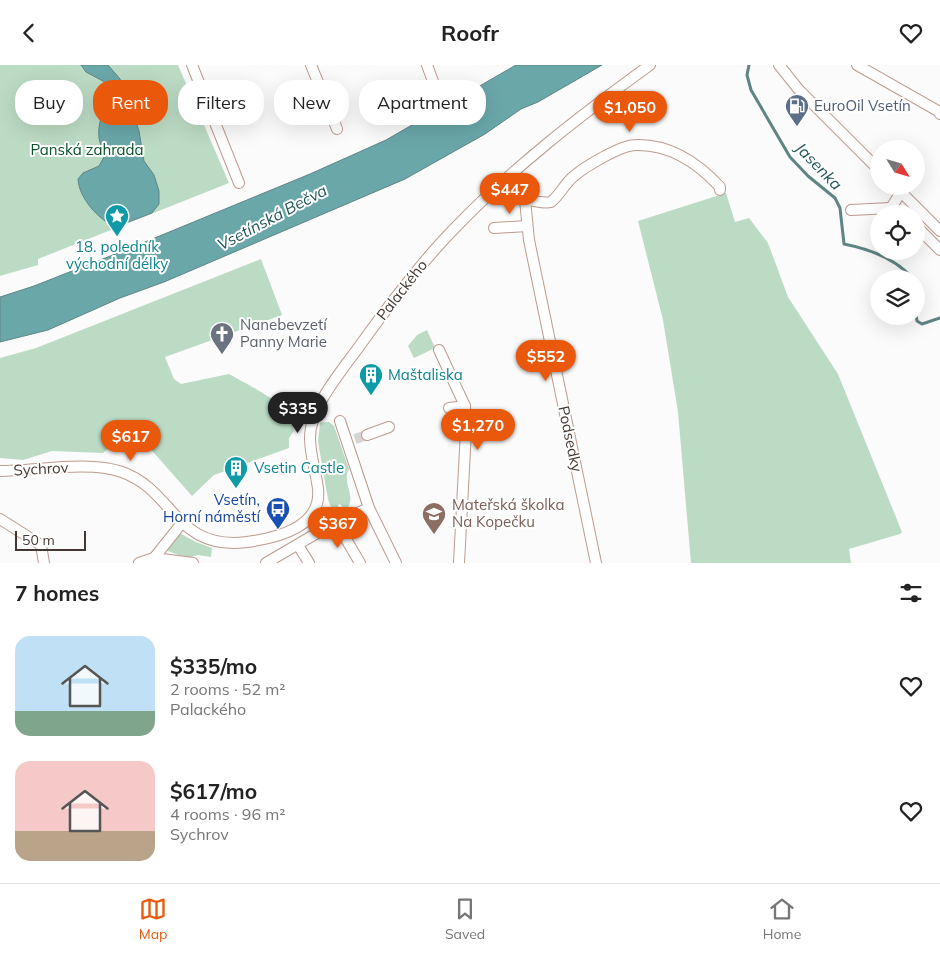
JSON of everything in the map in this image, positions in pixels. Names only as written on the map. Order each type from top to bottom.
[{"type":"street","points":[[192,65],[239,183]]},
{"type":"street","points":[[311,65],[337,129]]},
{"type":"street","points":[[427,65],[432,80]]},
{"type":"street","name":"Palackého","points":[[314,512],[318,500],[318,491],[310,433],[316,413],[322,399],[379,319],[425,261],[470,213],[511,175],[589,111],[650,65]]},
{"type":"street","points":[[779,65],[799,90],[870,161]]},
{"type":"street","points":[[857,65],[939,111]]},
{"type":"street","points":[[525,200],[535,200],[544,203],[551,202],[573,176],[607,155],[634,145],[668,149],[693,163],[720,187],[720,190]]},
{"type":"street","name":"Podsedky","points":[[511,175],[525,200],[527,226],[596,563]]},
{"type":"street","points":[[904,195],[940,231]]},
{"type":"street","points":[[852,210],[870,209]]},
{"type":"street","points":[[494,228],[527,226]]},
{"type":"street","points":[[925,235],[940,250]]},
{"type":"street","points":[[438,350],[464,406],[466,431],[459,563]]},
{"type":"street","points":[[449,408],[464,406]]},
{"type":"street","points":[[340,421],[351,440],[369,508],[396,563]]},
{"type":"street","points":[[367,435],[389,427]]},
{"type":"street","name":"Sychrov","points":[[0,471],[104,468],[117,471],[134,478],[148,488],[182,523],[197,534],[211,540],[238,543],[257,540],[287,531],[307,520],[314,512]]},
{"type":"street","points":[[266,563],[336,522],[369,508]]},
{"type":"street","points":[[314,512],[336,522],[360,563]]},
{"type":"street","points":[[0,519],[41,545],[44,563]]},
{"type":"street","points":[[154,558],[182,523]]},
{"type":"street","points":[[298,545],[309,563]]},
{"type":"street","points":[[139,563],[154,558],[193,563]]},
{"type":"green space","name":"Panská zahrada","points":[[0,65],[178,65],[184,80],[178,80],[178,125],[204,125],[229,183],[38,259],[38,265],[0,276]]},
{"type":"green space","points":[[726,193],[735,222],[749,218],[768,243],[788,297],[838,374],[902,532],[849,549],[851,563],[691,563],[678,412],[663,320],[638,221]]},
{"type":"green space","points":[[261,259],[282,315],[165,357],[174,379],[181,384],[229,374],[270,398],[284,410],[292,422],[294,431],[289,438],[289,448],[214,475],[192,496],[140,437],[120,438],[103,453],[52,451],[23,460],[0,458],[0,358],[36,348]]},
{"type":"green space","points":[[427,330],[435,348],[414,358],[408,346],[417,335]]},
{"type":"green space","points":[[329,422],[334,426],[349,469],[347,479],[350,500],[346,510],[340,504],[338,509],[332,508],[328,499],[318,442],[320,423]]},
{"type":"green space","points":[[181,534],[212,548],[211,557],[198,555],[187,558],[168,551],[170,543]]},
{"type":"water","points":[[81,65],[108,65],[120,80],[101,80],[86,72]]},
{"type":"water","name":"Vsetínská Bečva","points":[[516,65],[602,65],[538,102],[521,109],[485,134],[405,179],[48,330],[0,342],[0,297],[34,286],[128,249],[310,174],[386,140],[412,125],[486,125],[486,82]]},
{"type":"water","points":[[137,125],[144,161],[154,175],[159,191],[159,204],[152,213],[115,227],[102,219],[90,207],[79,186],[78,179],[83,173],[99,166],[104,157],[99,138],[99,126]]},
{"type":"waterway","name":"Jasenka","points":[[749,65],[747,75],[751,90],[790,157],[808,176],[835,198],[840,208],[844,244],[881,255],[904,270]]},
{"type":"waterway","name":"Jasenka","points":[[925,323],[940,318]]},
{"type":"tunnel","points":[[355,439],[367,435]]},
{"type":"place","name":"EuroOil Vsetín","points":[[797,127]]},
{"type":"place","name":"18. poledník východní délky","points":[[117,237]]},
{"type":"place","name":"Nanebevzetí Panny Marie","points":[[222,355]]},
{"type":"place","name":"Maštaliska","points":[[371,396]]},
{"type":"place","name":"Vsetin Castle","points":[[236,489]]},
{"type":"place","name":"Vsetín, Horní náměstí","points":[[278,530]]},
{"type":"place","name":"Mateřská školka Na Kopečku","points":[[434,535]]}]
